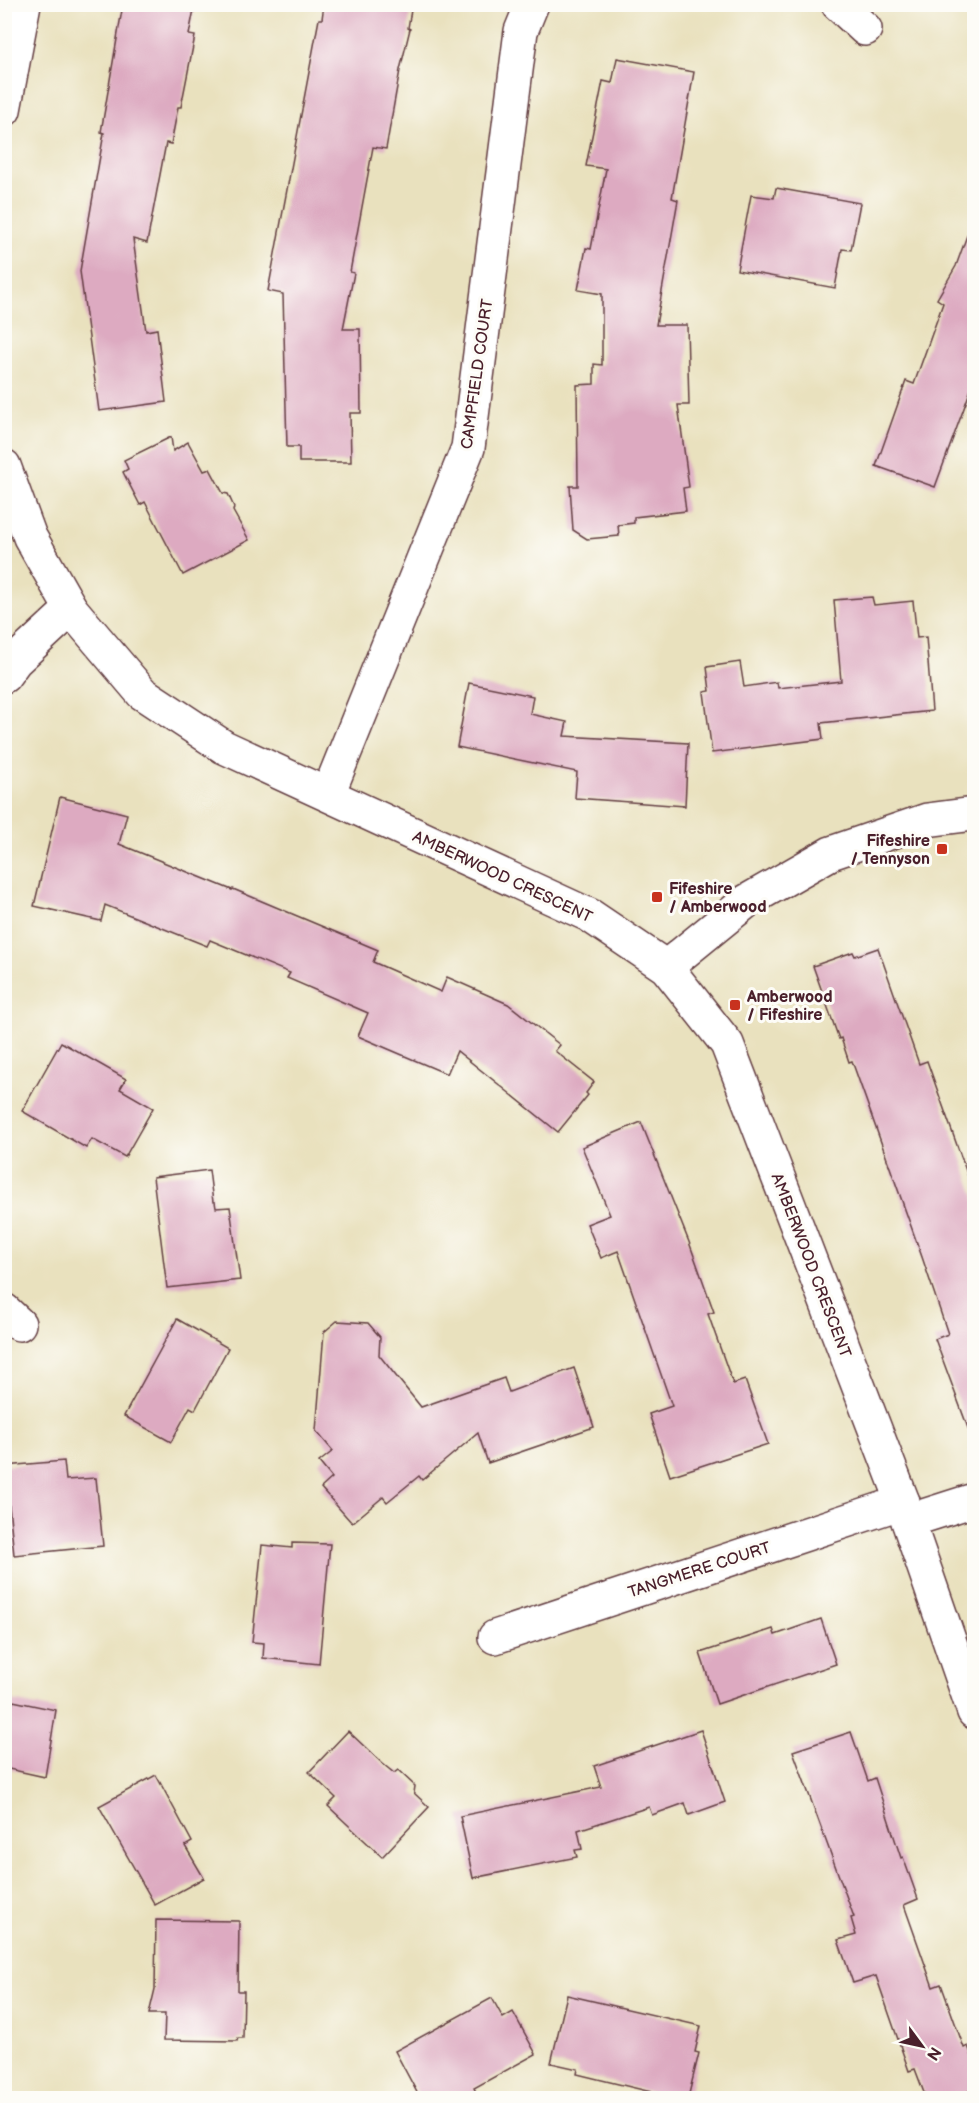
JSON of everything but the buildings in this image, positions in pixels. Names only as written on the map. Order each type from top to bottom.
[{"type":"street","points":[[4,110],[24,4]]},
{"type":"street","name":"CAMPFIELD COURT","points":[[328,794],[468,448],[521,31],[532,4]]},
{"type":"street","points":[[838,4],[865,29]]},
{"type":"street","name":"AMBERWOOD CRESCENT","points":[[4,466],[30,537],[71,609],[142,693],[224,747],[589,915],[666,967],[727,1044],[905,1511],[975,1712]]},
{"type":"street","points":[[4,676],[15,661],[71,609]]},
{"type":"street","points":[[666,967],[747,901],[831,853],[927,820],[975,814]]},
{"type":"street","name":"TANGMERE COURT","points":[[495,1637],[905,1511],[975,1500]]},
{"type":"place","name":"Fifeshire / Tennyson","points":[[942,849]]},
{"type":"place","name":"Fifeshire / Amberwood","points":[[657,897]]},
{"type":"place","name":"Amberwood / Fifeshire","points":[[735,1005]]}]
